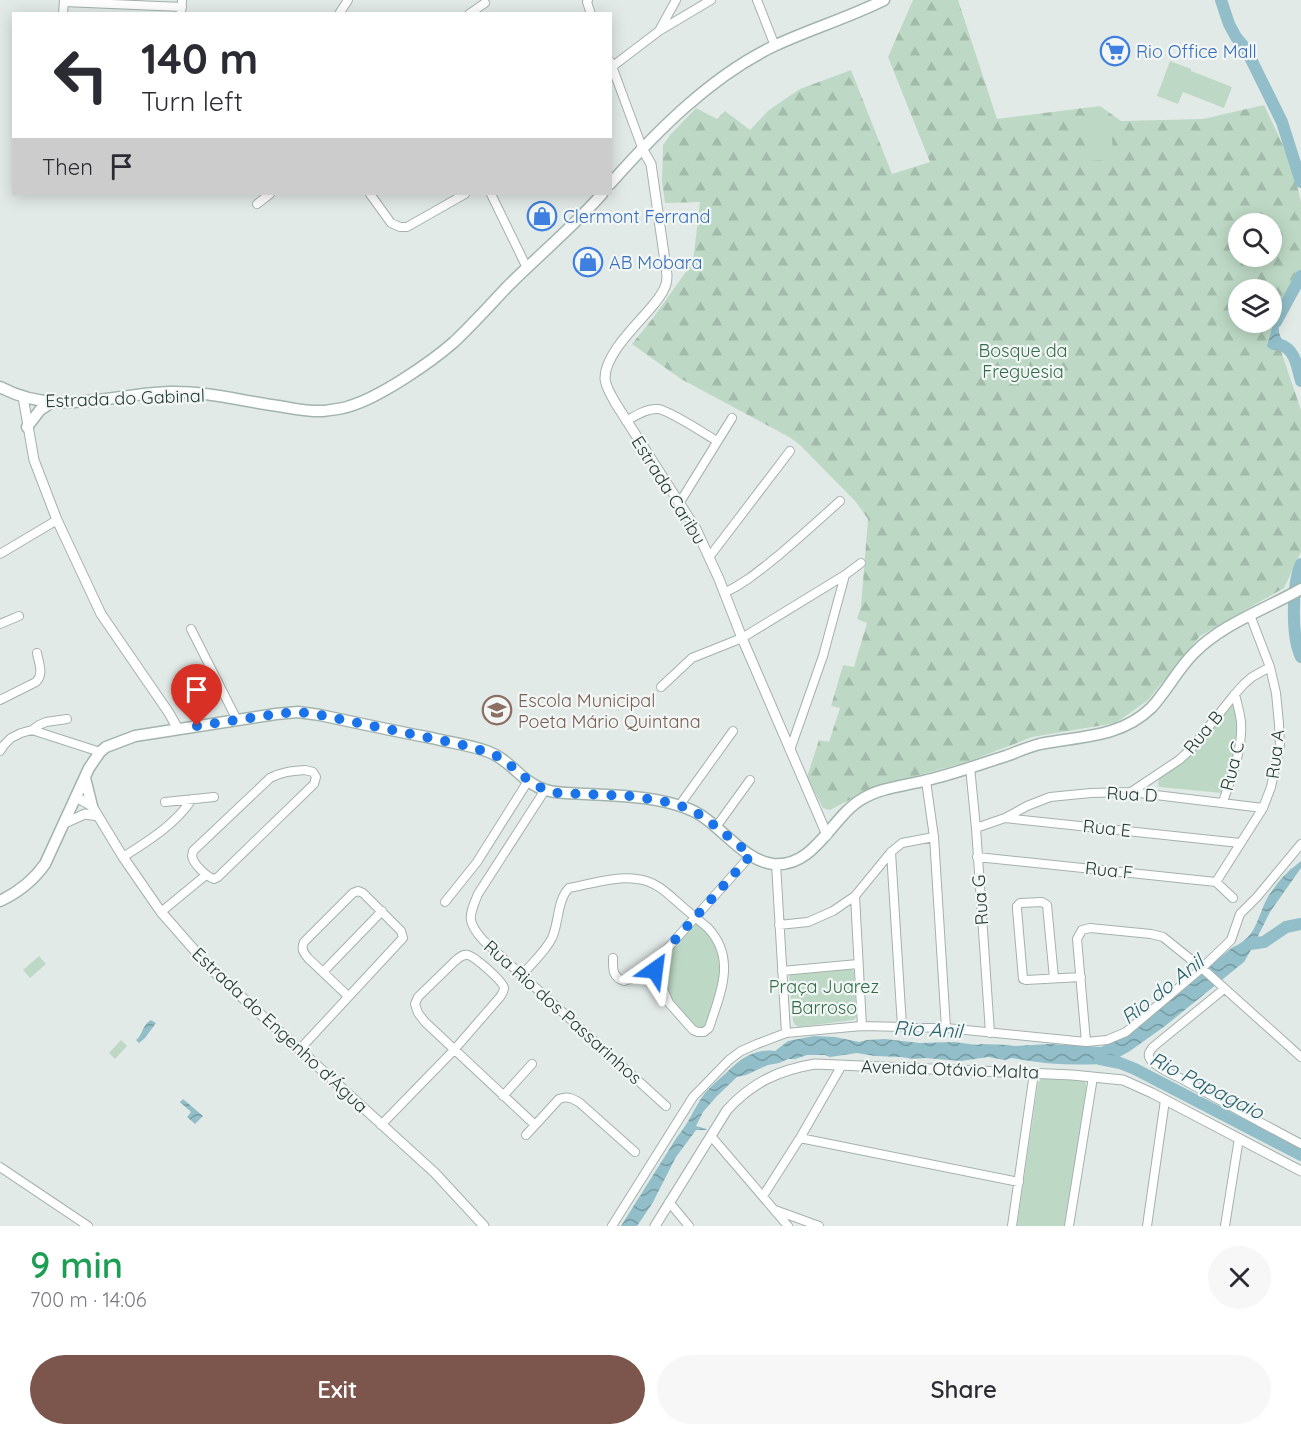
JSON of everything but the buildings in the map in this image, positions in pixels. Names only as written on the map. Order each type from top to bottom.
[{"type":"main road","points":[[612,182],[671,121],[714,82],[775,46],[884,0]]},
{"type":"main road","name":"Estrada do Gabinal","points":[[0,387],[23,397],[45,402],[81,402],[159,393],[190,392],[298,409],[322,411],[349,406],[368,399],[398,382],[453,342],[601,195]]},
{"type":"main road","points":[[27,427],[40,410],[52,402]]},
{"type":"main road","points":[[0,901],[26,887],[45,864],[89,768],[106,747],[135,736],[298,712],[459,744],[491,753],[545,790],[558,793],[630,796],[687,808],[760,861],[776,864],[793,862],[827,835],[844,811],[862,798],[874,793],[926,781],[1032,746],[1123,728],[1143,716],[1151,708],[1193,653],[1204,643],[1250,615],[1300,589]]},
{"type":"main road","points":[[85,778],[95,811]]},
{"type":"street","points":[[659,31],[676,0]]},
{"type":"street","points":[[643,150],[612,64],[659,31],[711,0]]},
{"type":"street","points":[[757,0],[775,46]]},
{"type":"street","points":[[64,1],[182,7]]},
{"type":"street","points":[[472,12],[485,3]]},
{"type":"street","name":"Estrada Caribu","points":[[643,150],[651,164],[667,275],[666,285],[660,296],[618,346],[607,368],[605,379],[608,390],[626,421],[680,502],[710,556],[742,638],[827,835]]},
{"type":"street","points":[[257,204],[269,195]]},
{"type":"street","points":[[371,195],[392,223],[400,227],[407,227],[463,195]]},
{"type":"street","points":[[491,195],[527,268]]},
{"type":"street","points":[[23,397],[34,460],[57,520],[101,614],[178,729]]},
{"type":"street","points":[[626,421],[648,410],[658,409],[717,441]]},
{"type":"street","points":[[680,502],[732,418]]},
{"type":"street","points":[[710,556],[790,451]]},
{"type":"street","points":[[724,592],[743,584],[840,501]]},
{"type":"street","points":[[0,554],[57,520]]},
{"type":"street","points":[[661,687],[692,658],[742,638],[861,563]]},
{"type":"street","points":[[790,750],[823,656],[845,575]]},
{"type":"street","name":"Rua A","points":[[1216,882],[1263,808],[1271,787],[1280,746],[1276,693],[1270,667],[1250,615]]},
{"type":"street","points":[[0,624],[19,616]]},
{"type":"street","points":[[191,629],[237,720]]},
{"type":"street","points":[[0,700],[39,679],[41,674],[37,653]]},
{"type":"street","name":"Rua B","points":[[1131,792],[1179,760],[1190,750],[1234,694],[1252,677],[1270,667]]},
{"type":"street","name":"Rua C","points":[[1223,802],[1240,739],[1241,724],[1234,694]]},
{"type":"street","points":[[0,751],[11,738],[21,732],[32,730],[46,722],[67,719]]},
{"type":"street","points":[[32,730],[100,752]]},
{"type":"street","points":[[679,806],[733,731]]},
{"type":"street","name":"Rua G","points":[[970,766],[990,1033]]},
{"type":"street","points":[[288,771],[313,772],[316,780],[301,798],[218,877],[214,879],[206,875],[193,859],[193,851],[270,778],[288,771]]},
{"type":"street","points":[[445,902],[477,862],[528,780]]},
{"type":"street","points":[[716,827],[750,780]]},
{"type":"street","points":[[926,781],[933,837],[945,1028]]},
{"type":"street","name":"Rua Rio dos Passarinhos","points":[[545,790],[478,894],[471,912],[474,930],[666,1106]]},
{"type":"street","name":"Rua D","points":[[1005,818],[1036,802],[1055,796],[1091,793],[1131,792],[1263,808]]},
{"type":"street","name":"Estrada do Engenho d'Água","points":[[76,797],[95,811],[161,912],[211,969],[435,1173],[484,1226]]},
{"type":"street","points":[[165,802],[214,797]]},
{"type":"street","points":[[123,857],[159,833],[192,799]]},
{"type":"street","points":[[65,823],[95,811]]},
{"type":"street","name":"Rua E","points":[[976,828],[1005,818],[1240,843]]},
{"type":"street","points":[[779,925],[808,922],[833,911],[855,896],[891,852],[902,843],[933,837]]},
{"type":"street","points":[[612,1226],[687,1106],[706,1082],[729,1059],[741,1051],[786,1034],[862,1026],[945,1028],[1086,1042],[1107,1040],[1126,1032],[1203,969],[1231,940],[1240,914],[1301,844]]},
{"type":"street","points":[[891,852],[902,1026]]},
{"type":"street","points":[[522,975],[553,936],[562,899],[569,888],[625,878],[640,879],[661,887],[695,918],[708,928],[723,954],[725,969],[723,985],[709,1028],[704,1032],[693,1030],[669,1003],[655,970],[657,960],[695,918],[751,855]]},
{"type":"street","name":"Rua F","points":[[977,857],[1216,882]]},
{"type":"street","points":[[776,864],[786,1034]]},
{"type":"street","points":[[161,912],[206,875]]},
{"type":"street","points":[[1216,882],[1233,898]]},
{"type":"street","points":[[300,1049],[403,938],[402,931],[363,893],[358,891],[353,893],[304,942],[302,947],[322,972],[348,996]]},
{"type":"street","points":[[855,896],[862,1026]]},
{"type":"street","points":[[1054,978],[1047,906],[1042,902],[1020,903],[1017,909],[1023,979],[1026,980],[1081,977]]},
{"type":"street","points":[[322,972],[382,911]]},
{"type":"street","points":[[1086,1042],[1077,939],[1082,930],[1090,928],[1158,935],[1167,940],[1203,969],[1301,1057]]},
{"type":"street","points":[[381,1125],[454,1050],[500,997],[504,987],[500,981],[474,958],[467,955],[455,961],[418,997],[415,1004],[418,1013],[454,1050],[535,1125]]},
{"type":"street","points":[[613,958],[614,973],[618,979],[624,981],[655,970]]},
{"type":"street","points":[[782,971],[858,964]]},
{"type":"street","points":[[1222,986],[1153,1047],[1149,1056],[1160,1067],[1301,1144]]},
{"type":"street","points":[[503,1096],[532,1064]]},
{"type":"street","name":"Avenida Otávio Malta","points":[[655,1226],[727,1110],[738,1098],[763,1080],[798,1067],[814,1065],[1034,1073],[1123,1080],[1301,1171]]},
{"type":"street","points":[[763,1196],[842,1065]]},
{"type":"street","points":[[1012,1226],[1034,1073]]},
{"type":"street","points":[[1069,1226],[1093,1077]]},
{"type":"street","points":[[526,1135],[560,1099],[573,1098],[635,1152]]},
{"type":"street","points":[[1147,1226],[1165,1100]]},
{"type":"street","points":[[711,1136],[788,1226]]},
{"type":"street","points":[[800,1138],[1019,1182]]},
{"type":"street","points":[[1225,1226],[1239,1138]]},
{"type":"street","points":[[0,1167],[88,1226]]},
{"type":"street","points":[[669,1202],[688,1226]]},
{"type":"street","points":[[775,1210],[819,1226]]},
{"type":"green space","name":"Bosque da Freguesia","points":[[913,0],[958,0],[997,119],[1100,106],[1121,121],[1203,119],[1264,105],[1292,164],[1301,202],[1301,270],[1282,302],[1282,279],[1228,279],[1228,333],[1270,333],[1268,341],[1280,348],[1301,410],[1301,552],[1284,588],[1200,636],[1148,700],[1116,723],[1032,737],[967,762],[872,788],[830,810],[823,808],[807,777],[819,740],[829,742],[840,708],[831,706],[843,665],[854,667],[867,623],[857,619],[861,607],[868,519],[856,502],[800,445],[681,379],[632,344],[693,262],[700,202],[665,203],[662,181],[663,145],[696,108],[717,119],[725,111],[750,130],[769,110],[800,89],[851,70],[892,174],[930,162],[888,57]]},
{"type":"green space","points":[[1170,61],[1232,87],[1224,108],[1183,92],[1178,104],[1157,96]]},
{"type":"green space","points":[[1110,120],[1114,159],[1086,161],[1083,122]]},
{"type":"green space","points":[[1231,706],[1236,707],[1238,731],[1232,767],[1222,793],[1159,787],[1159,779],[1191,754]]},
{"type":"green space","points":[[695,924],[704,927],[720,951],[722,979],[707,1023],[700,1028],[674,1003],[658,971],[661,960]]},
{"type":"green space","points":[[39,956],[46,964],[30,978],[23,970]]},
{"type":"green space","name":"Praça Juarez Barroso","points":[[852,969],[856,1018],[799,1027],[795,1025],[789,978],[791,973]]},
{"type":"green space","points":[[121,1040],[127,1046],[115,1059],[109,1053]]},
{"type":"green space","points":[[1045,1077],[1081,1079],[1087,1087],[1066,1226],[1017,1226],[1038,1083]]},
{"type":"water","points":[[1270,333],[1279,333],[1293,355],[1286,348],[1274,350],[1267,346]]},
{"type":"water","points":[[1301,861],[1301,868],[1270,912],[1244,962],[1165,1026],[1114,1060],[1115,1063],[1064,1064],[988,1057],[961,1061],[857,1053],[830,1057],[807,1055],[768,1065],[737,1077],[717,1096],[703,1112],[696,1126],[707,1129],[696,1130],[676,1157],[652,1204],[637,1226],[621,1226],[705,1093],[747,1056],[760,1051],[775,1051],[788,1041],[814,1036],[859,1042],[885,1039],[920,1043],[954,1042],[1014,1046],[1050,1044],[1101,1047],[1117,1039],[1241,943],[1256,925],[1269,895],[1282,878]]},
{"type":"water","points":[[151,1020],[156,1023],[139,1043],[136,1040]]},
{"type":"water","points":[[183,1099],[203,1116],[195,1124],[187,1117],[191,1112],[180,1102]]},
{"type":"waterway","points":[[1221,0],[1229,24],[1246,49],[1282,122],[1301,182]]},
{"type":"waterway","points":[[1282,311],[1301,276]]},
{"type":"waterway","points":[[1281,345],[1293,355],[1301,381]]},
{"type":"waterway","points":[[1301,564],[1294,597],[1294,624],[1301,657]]},
{"type":"waterway","points":[[1250,944],[1264,942],[1286,927],[1301,924]]},
{"type":"waterway","name":"Rio Papagaio","points":[[1100,1059],[1135,1069],[1301,1155]]},
{"type":"place","name":"Rio Office Mall","points":[[1115,51]]},
{"type":"place","name":"Clermont Ferrand","points":[[542,216]]},
{"type":"place","name":"AB Mobara","points":[[588,262]]},
{"type":"place","name":"Escola Municipal Poeta Mário Quintana","points":[[497,710]]},
{"type":"route","points":[[197,726],[298,712],[320,715],[459,744],[491,753],[545,790],[558,793],[630,796],[667,802],[687,808],[704,817],[751,855],[657,960],[655,970]]},
{"type":"water label","name":"Rio do Anil","points":[[1162,989]]},
{"type":"water label","name":"Rio Anil","points":[[928,1029]]}]
